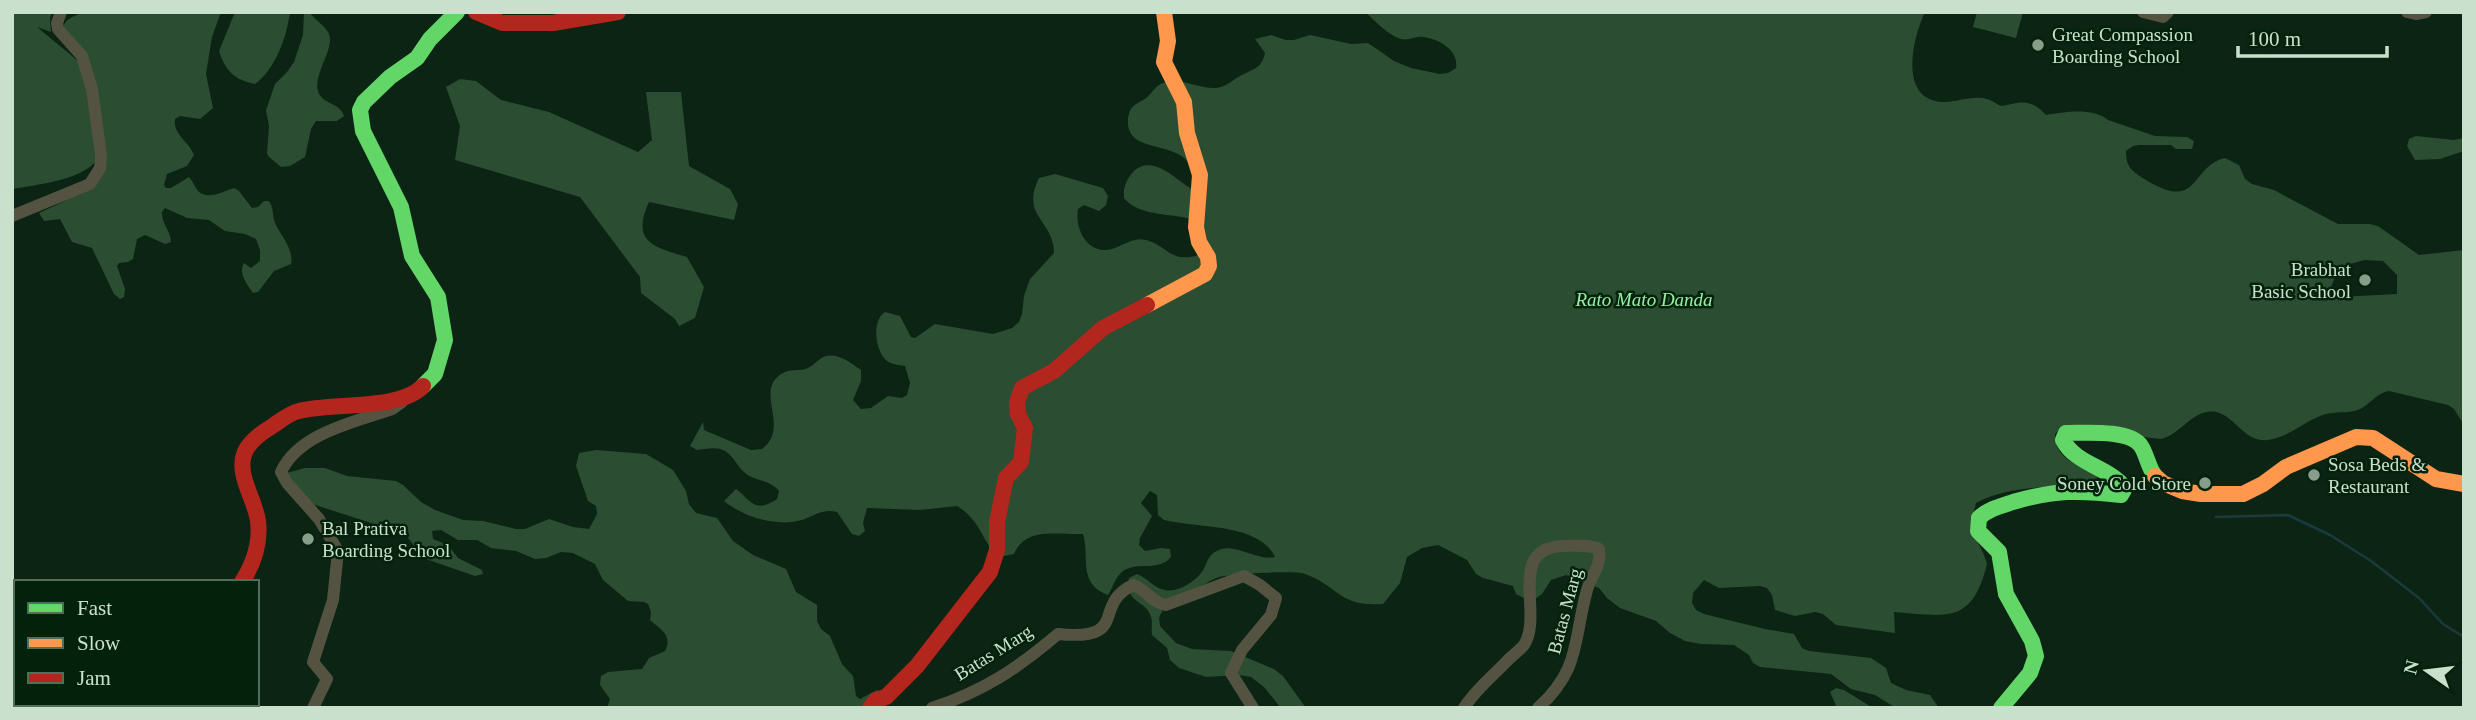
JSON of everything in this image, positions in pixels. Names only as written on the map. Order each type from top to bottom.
[{"type":"street","points":[[12,216],[90,184],[100,168],[101,155],[92,89],[82,56],[58,29],[61,12]]},
{"type":"street","points":[[313,708],[327,679],[313,662],[333,600],[338,551],[319,519],[287,483],[281,472],[286,460],[314,438],[392,409],[416,394],[435,374],[445,333],[442,310],[438,297],[412,256],[401,207],[363,131],[360,110],[363,102],[390,77],[417,58],[430,39],[457,12]]},
{"type":"street","points":[[476,12],[502,23],[553,23],[618,12]]},
{"type":"street","name":"Batas Marg","points":[[870,708],[876,701],[886,697],[917,666],[990,572],[997,550],[998,522],[1006,478],[1021,462],[1025,428],[1018,414],[1017,402],[1022,388],[1054,371],[1103,328],[1205,274],[1209,267],[1208,257],[1199,242],[1196,228],[1199,175],[1187,133],[1184,102],[1164,62],[1168,41],[1164,12]]},
{"type":"street","points":[[2143,12],[2163,17],[2168,12]]},
{"type":"street","points":[[2407,12],[2426,12]]},
{"type":"street","points":[[243,580],[253,564],[258,542],[258,520],[243,472],[243,460],[247,447],[257,436],[297,411],[387,401],[416,394]]},
{"type":"street","points":[[2001,708],[2030,674],[2036,656],[2032,641],[2006,594],[1999,552],[1978,531],[1979,518],[1985,512],[2000,506],[2043,493],[2088,491],[2121,495],[2125,488],[2066,447],[2063,440],[2066,433],[2130,437],[2140,444],[2152,473],[2163,482],[2182,491],[2201,494],[2243,494],[2263,484],[2286,467],[2357,437],[2373,438],[2436,479],[2464,484]]},
{"type":"street","name":"Batas Marg","points":[[1464,708],[1524,646],[1530,630],[1528,579],[1539,553],[1546,548],[1591,546],[1599,550],[1600,557],[1588,588],[1579,637],[1570,667],[1555,692],[1538,708]]},
{"type":"street","name":"Batas Marg","points":[[933,708],[973,694],[1020,665],[1059,634],[1085,636],[1099,632],[1109,618],[1113,603],[1123,590],[1133,585],[1140,587],[1158,604],[1166,605],[1244,576],[1276,598],[1270,615],[1242,650],[1231,673],[1252,708]]},
{"type":"green space","points":[[12,12],[52,12],[51,32],[37,27],[84,66],[94,121],[95,162],[68,177],[12,189]]},
{"type":"green space","points":[[82,12],[221,12],[212,37],[206,74],[213,108],[200,119],[180,116],[175,119],[176,129],[194,155],[187,166],[167,174],[164,185],[171,188],[189,177],[203,194],[216,194],[234,188],[252,208],[269,201],[275,223],[289,248],[291,264],[274,271],[258,292],[253,293],[242,271],[244,263],[251,268],[260,261],[256,239],[225,231],[209,220],[187,218],[165,208],[162,216],[171,242],[165,244],[145,235],[137,239],[133,259],[117,266],[125,289],[124,297],[120,299],[114,294],[92,248],[72,242],[60,219],[44,221],[39,213],[65,201],[99,179],[95,91],[63,29],[68,20]]},
{"type":"green space","points":[[235,12],[290,12],[279,52],[255,84],[241,80],[231,73],[219,51]]},
{"type":"green space","points":[[304,12],[309,12],[324,27],[330,38],[317,84],[318,91],[323,99],[339,108],[344,116],[337,121],[316,121],[311,129],[305,157],[290,166],[281,167],[267,153],[269,126],[266,110],[275,84],[294,62],[303,35]]},
{"type":"green space","name":"Rato Mato Danda","points":[[1365,12],[1925,12],[1916,36],[1912,66],[1914,80],[1920,91],[1929,99],[1944,102],[1982,98],[2002,106],[2027,103],[2039,108],[2046,115],[2095,113],[2155,136],[2187,137],[2194,141],[2192,149],[2176,149],[2171,145],[2133,146],[2126,151],[2129,165],[2146,180],[2176,192],[2185,190],[2205,169],[2225,158],[2239,165],[2245,179],[2252,184],[2274,190],[2338,224],[2378,226],[2419,255],[2464,250],[2464,425],[2454,409],[2448,405],[2389,391],[2359,410],[2326,414],[2283,436],[2267,440],[2250,436],[2230,419],[2216,412],[2201,414],[2173,434],[2161,439],[2061,428],[2055,434],[2059,450],[2069,461],[2098,476],[2094,484],[2018,490],[1976,503],[1973,530],[1987,564],[1974,598],[1955,612],[1929,615],[1894,612],[1895,633],[1836,625],[1823,614],[1815,612],[1795,616],[1775,610],[1772,595],[1767,588],[1760,586],[1719,588],[1704,580],[1693,593],[1692,603],[1696,610],[1704,614],[1794,634],[1802,648],[1809,651],[1871,658],[1886,668],[1891,683],[1906,690],[1930,695],[1939,708],[1896,708],[1875,695],[1851,689],[1831,674],[1760,667],[1734,645],[1685,641],[1656,621],[1620,608],[1599,588],[1566,575],[1551,580],[1542,594],[1531,602],[1516,594],[1513,586],[1476,574],[1467,560],[1438,545],[1422,548],[1407,557],[1400,583],[1383,604],[1368,604],[1348,599],[1305,574],[1276,572],[1219,577],[1163,609],[1159,618],[1160,626],[1176,643],[1192,649],[1231,651],[1274,669],[1283,676],[1306,708],[1281,708],[1264,687],[1251,677],[1206,677],[1179,668],[1170,660],[1167,648],[1152,635],[1152,619],[1145,607],[1130,593],[1129,587],[1129,578],[1137,574],[1161,589],[1180,588],[1199,576],[1211,555],[1222,549],[1275,557],[1267,546],[1241,532],[1164,520],[1158,515],[1157,495],[1150,491],[1141,503],[1152,516],[1139,545],[1145,551],[1170,549],[1171,557],[1159,565],[1125,570],[1108,595],[1098,590],[1088,577],[1083,534],[1053,533],[1034,536],[1019,545],[1014,554],[999,557],[976,524],[957,506],[920,510],[867,508],[863,523],[865,531],[859,536],[852,534],[837,512],[824,512],[795,522],[773,522],[752,517],[724,501],[736,489],[758,506],[777,499],[779,491],[771,484],[748,475],[724,451],[714,448],[697,450],[690,446],[703,422],[704,430],[751,450],[762,449],[770,440],[773,431],[771,390],[774,381],[781,374],[808,368],[826,356],[840,357],[861,370],[861,381],[853,400],[861,409],[871,408],[888,396],[902,398],[907,395],[910,383],[905,366],[888,362],[881,353],[876,334],[878,321],[885,312],[900,316],[911,337],[915,338],[935,324],[993,334],[1012,328],[1019,322],[1030,279],[1054,253],[1053,242],[1033,202],[1039,178],[1055,174],[1103,188],[1108,196],[1106,205],[1099,211],[1084,205],[1078,209],[1077,216],[1082,236],[1097,249],[1109,250],[1140,239],[1180,257],[1196,256],[1202,248],[1195,220],[1147,211],[1130,204],[1124,198],[1127,181],[1133,172],[1150,165],[1167,172],[1198,192],[1188,162],[1172,151],[1142,142],[1129,130],[1131,109],[1160,84],[1176,81],[1210,88],[1224,86],[1260,64],[1265,53],[1255,39],[1271,35],[1286,40],[1310,35],[1351,44],[1368,43],[1394,61],[1411,68],[1440,74],[1456,68],[1454,56],[1447,46],[1423,37],[1396,37]],"holes":[[[2365,260],[2383,261],[2397,275],[2397,294],[2339,297],[2332,293],[2331,287],[2339,267]]]},
{"type":"green space","points":[[1977,12],[2023,12],[2016,38],[1973,27]]},
{"type":"green space","points":[[460,79],[476,81],[501,100],[549,112],[638,152],[652,140],[646,92],[681,92],[689,166],[730,189],[738,204],[734,220],[649,202],[644,215],[644,234],[648,241],[664,250],[687,257],[704,287],[695,318],[679,326],[675,319],[641,293],[640,277],[580,197],[455,160],[460,126],[446,87]]},
{"type":"green space","points":[[2416,136],[2454,140],[2464,138],[2464,151],[2440,159],[2415,160],[2407,146],[2409,139]]},
{"type":"green space","points":[[596,450],[646,454],[673,470],[696,513],[717,518],[733,541],[753,555],[786,569],[796,592],[817,605],[817,621],[821,629],[830,636],[842,664],[853,676],[856,696],[860,699],[877,690],[884,694],[886,708],[607,708],[610,699],[600,685],[601,676],[608,672],[642,669],[649,658],[665,651],[668,641],[665,633],[650,620],[648,604],[628,601],[603,580],[595,564],[573,553],[561,552],[535,559],[516,551],[491,548],[477,540],[458,540],[441,530],[432,531],[433,539],[448,545],[458,558],[482,570],[483,574],[475,576],[423,558],[406,535],[306,502],[283,474],[305,468],[325,468],[347,476],[396,481],[421,502],[463,520],[525,529],[549,519],[589,529],[597,514],[596,506],[588,501],[576,466],[579,453]]},
{"type":"green space","points":[[1836,688],[1873,708],[1837,708],[1830,692]]},
{"type":"waterway","points":[[2216,517],[2288,515],[2330,535],[2371,561],[2419,598],[2443,624],[2464,637]]},
{"type":"traffic: fast","points":[[423,386],[435,374],[445,340],[438,297],[412,256],[401,207],[363,131],[360,110],[364,102],[390,77],[417,58],[430,39],[457,12]]},
{"type":"traffic: fast","points":[[2001,708],[2030,673],[2036,656],[2032,641],[2006,594],[1999,552],[1978,531],[1979,518],[1999,506],[2041,495],[2079,492],[2121,495],[2125,488],[2118,481],[2069,448],[2063,440],[2066,433],[2106,433],[2127,437],[2141,446],[2155,476]]},
{"type":"traffic: slow","points":[[1147,305],[1205,274],[1209,266],[1196,227],[1200,175],[1187,133],[1184,102],[1164,62],[1168,41],[1164,12]]},
{"type":"traffic: slow","points":[[2155,476],[2163,483],[2182,491],[2243,494],[2263,484],[2286,467],[2356,437],[2373,438],[2436,479],[2464,484]]},
{"type":"traffic: jam","points":[[476,12],[502,23],[553,23],[618,12]]},
{"type":"traffic: jam","points":[[870,708],[876,700],[886,697],[917,666],[990,572],[997,550],[997,522],[1006,478],[1021,462],[1025,428],[1018,414],[1017,402],[1022,388],[1054,371],[1103,328],[1147,305]]},
{"type":"traffic: jam","points":[[243,580],[253,560],[258,538],[258,521],[242,466],[243,457],[252,442],[295,412],[313,408],[382,403],[412,394],[423,386]]},
{"type":"place","name":"Great Compassion Boarding School","points":[[2038,45]]},
{"type":"place","name":"Brabhat Basic School","points":[[2365,280]]},
{"type":"place","name":"Sosa Beds & Restaurant","points":[[2314,475]]},
{"type":"place","name":"Soney Cold Store","points":[[2205,483]]},
{"type":"place","name":"Bal Prativa Boarding School","points":[[308,539]]}]
